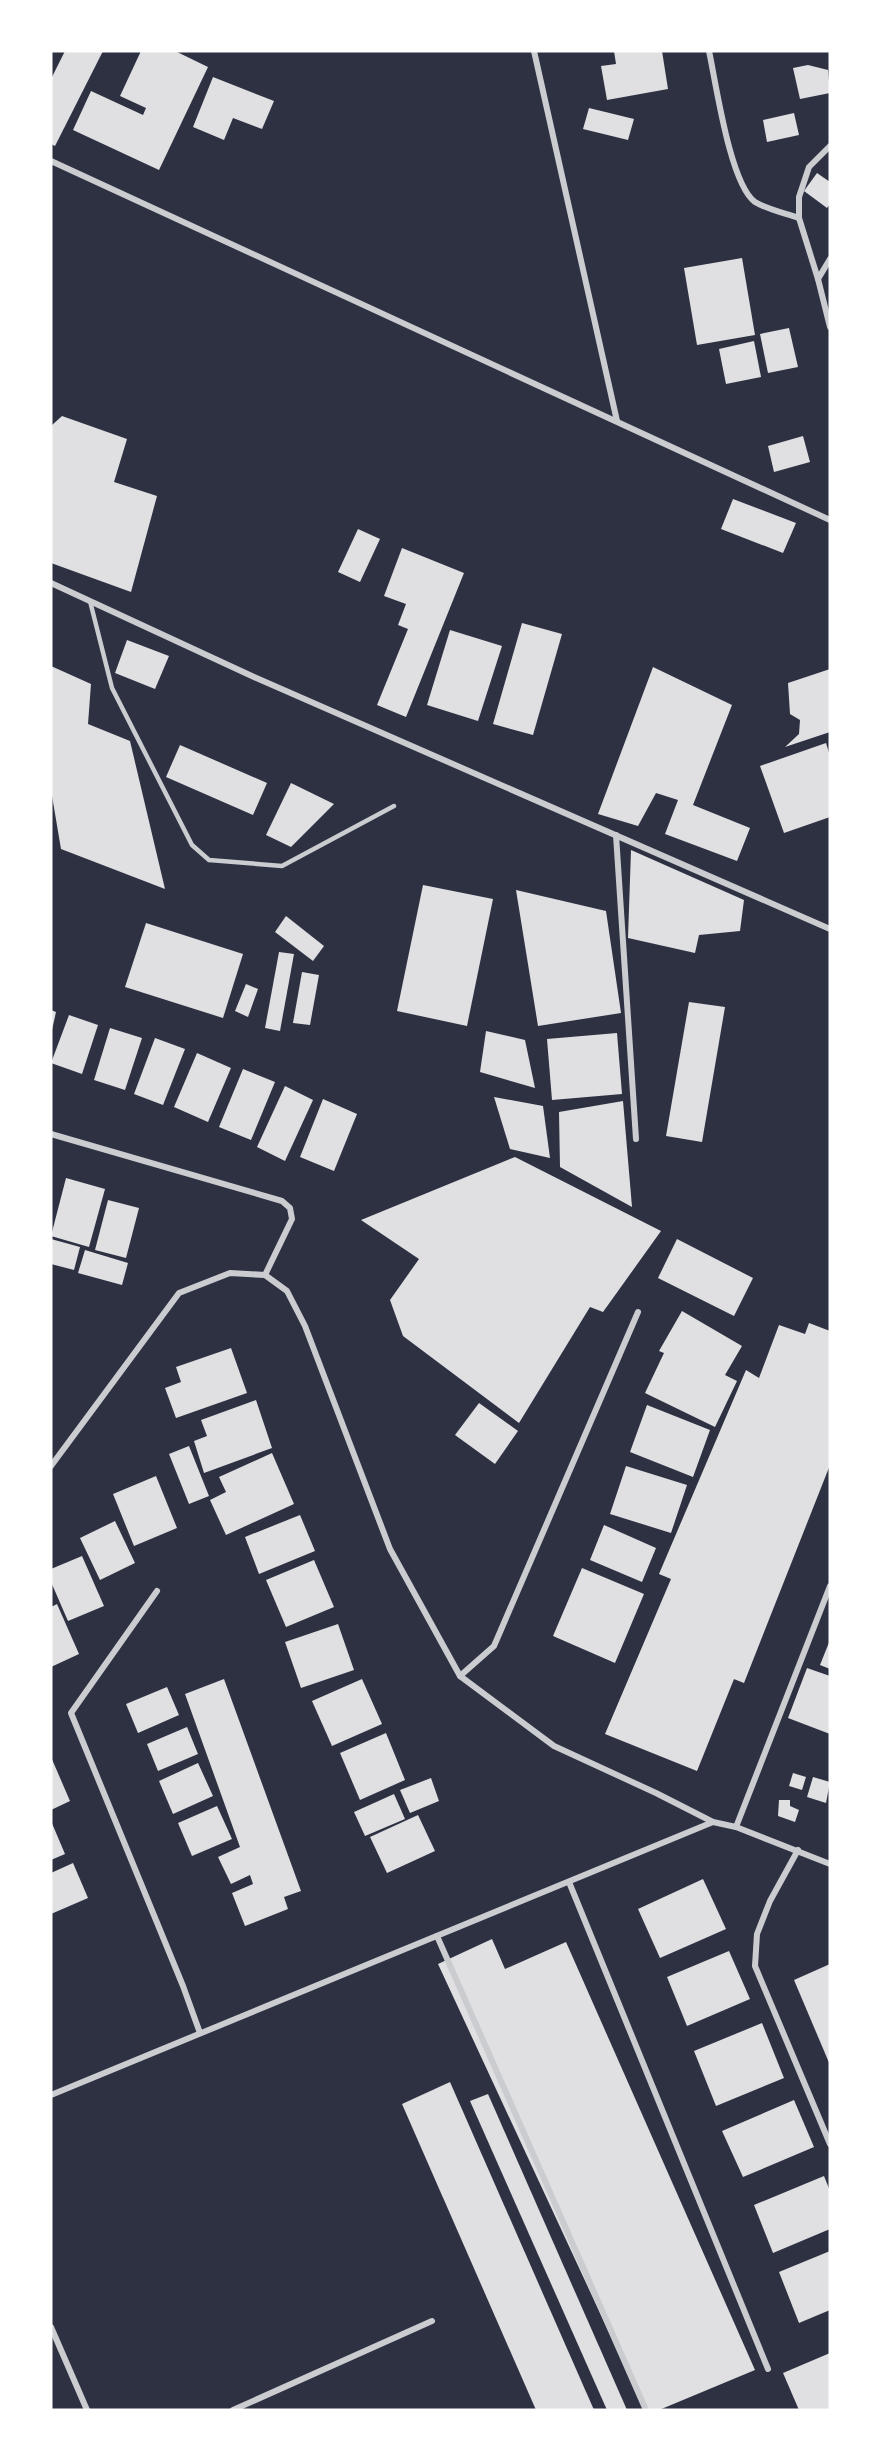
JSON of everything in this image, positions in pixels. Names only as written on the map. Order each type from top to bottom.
[{"type":"street","points":[[534,51],[617,421]]},
{"type":"street","points":[[709,51],[733,162],[750,197],[769,208],[799,218]]},
{"type":"street","points":[[830,146],[809,167],[799,197],[799,218],[830,327]]},
{"type":"street","points":[[51,161],[830,519]]},
{"type":"street","points":[[818,279],[830,259]]},
{"type":"street","points":[[51,583],[254,677],[830,929]]},
{"type":"street","points":[[616,835],[636,1140]]},
{"type":"street","points":[[51,1134],[282,1201],[290,1208],[292,1219],[265,1275]]},
{"type":"street","points":[[51,1466],[179,1293],[230,1273],[265,1275],[287,1291],[305,1326],[390,1550],[460,1676],[554,1746],[713,1822],[736,1827],[830,1864]]},
{"type":"street","points":[[460,1676],[494,1646],[638,1312]]},
{"type":"street","points":[[736,1827],[830,1586]]},
{"type":"street","points":[[157,1591],[71,1713],[183,1986],[200,2033]]},
{"type":"street","points":[[51,2095],[713,1822]]},
{"type":"street","points":[[798,1851],[770,1901],[758,1934],[755,1966],[830,2144]]},
{"type":"street","points":[[569,1881],[768,2369]]},
{"type":"street","points":[[437,1935],[646,2410]]},
{"type":"street","points":[[233,2410],[432,2321]]},
{"type":"street","points":[[51,2327],[87,2410]]},
{"type":"lane","points":[[90,601],[112,688],[192,845],[209,860],[282,866],[394,806]]},
{"type":"building","points":[[65,51],[103,51],[55,146],[51,144],[51,79]]},
{"type":"building","points":[[141,51],[175,51],[208,67],[159,170],[73,130],[91,91],[143,115],[146,108],[120,96]]},
{"type":"building","points":[[614,51],[662,51],[668,89],[607,100],[601,66],[616,64]]},
{"type":"building","points":[[808,65],[828,70],[830,93],[800,99],[793,68]]},
{"type":"building","points":[[213,77],[274,101],[262,129],[233,118],[224,140],[193,127]]},
{"type":"building","points":[[589,108],[634,119],[628,140],[583,129]]},
{"type":"building","points":[[794,113],[799,135],[767,142],[763,120]]},
{"type":"building","points":[[817,173],[830,182],[830,204],[827,208],[804,191]]},
{"type":"building","points":[[742,258],[755,335],[697,345],[684,268]]},
{"type":"building","points":[[789,328],[798,367],[768,373],[760,334]]},
{"type":"building","points":[[754,341],[761,377],[726,384],[719,349]]},
{"type":"building","points":[[62,416],[127,439],[114,482],[157,496],[131,592],[51,563],[51,426]]},
{"type":"building","points":[[803,436],[810,462],[774,472],[768,446]]},
{"type":"building","points":[[733,499],[796,523],[783,553],[721,529]]},
{"type":"building","points":[[358,529],[380,539],[360,582],[338,572]]},
{"type":"building","points":[[402,548],[464,573],[406,717],[377,705],[408,629],[398,625],[406,604],[384,596]]},
{"type":"building","points":[[522,623],[562,634],[533,735],[493,724]]},
{"type":"building","points":[[450,630],[502,646],[478,721],[427,705]]},
{"type":"building","points":[[127,640],[169,656],[155,689],[115,673]]},
{"type":"building","points":[[51,666],[91,684],[88,724],[130,741],[165,889],[61,849],[51,790]]},
{"type":"building","points":[[653,667],[732,705],[693,805],[750,828],[737,861],[665,834],[678,800],[656,793],[638,826],[598,814]]},
{"type":"building","points":[[830,669],[830,732],[785,747],[799,734],[800,720],[790,714],[788,683]]},
{"type":"building","points":[[826,743],[830,756],[830,817],[784,833],[760,766]]},
{"type":"building","points":[[180,745],[267,783],[253,815],[166,777]]},
{"type":"building","points":[[291,783],[334,804],[291,847],[266,835]]},
{"type":"building","points":[[631,850],[744,900],[740,931],[699,935],[695,953],[628,938]]},
{"type":"building","points":[[423,885],[493,899],[467,1026],[397,1011]]},
{"type":"building","points":[[516,890],[606,911],[621,1013],[538,1026]]},
{"type":"building","points":[[286,916],[324,946],[313,961],[275,932]]},
{"type":"building","points":[[146,923],[243,954],[223,1018],[125,987]]},
{"type":"building","points":[[279,952],[294,954],[280,1031],[265,1028]]},
{"type":"building","points":[[302,972],[319,975],[310,1025],[293,1023]]},
{"type":"building","points":[[246,984],[258,989],[248,1017],[235,1011]]},
{"type":"building","points":[[689,1002],[725,1007],[702,1142],[666,1136]]},
{"type":"building","points":[[51,1010],[56,1012],[52,1030],[51,1029]]},
{"type":"building","points":[[69,1015],[98,1025],[82,1074],[51,1063]]},
{"type":"building","points":[[110,1028],[142,1038],[125,1090],[94,1080]]},
{"type":"building","points":[[486,1031],[525,1040],[535,1088],[480,1072]]},
{"type":"building","points":[[617,1033],[622,1094],[552,1100],[547,1039]]},
{"type":"building","points":[[155,1038],[185,1049],[163,1105],[134,1094]]},
{"type":"building","points":[[197,1053],[231,1068],[208,1122],[174,1107]]},
{"type":"building","points":[[243,1069],[275,1082],[251,1140],[219,1127]]},
{"type":"building","points":[[285,1086],[313,1100],[285,1161],[257,1147]]},
{"type":"building","points":[[494,1097],[543,1106],[550,1158],[510,1149]]},
{"type":"building","points":[[323,1099],[357,1114],[334,1171],[300,1157]]},
{"type":"building","points":[[623,1101],[632,1207],[560,1167],[559,1112]]},
{"type":"building","points":[[515,1157],[661,1231],[603,1312],[590,1307],[519,1423],[403,1336],[390,1300],[419,1259],[361,1220]]},
{"type":"building","points":[[66,1178],[105,1189],[89,1247],[51,1236]]},
{"type":"building","points":[[108,1200],[139,1208],[126,1258],[95,1250]]},
{"type":"building","points":[[51,1239],[80,1247],[74,1270],[51,1264]]},
{"type":"building","points":[[677,1239],[753,1278],[734,1316],[658,1278]]},
{"type":"building","points":[[85,1250],[128,1263],[122,1285],[78,1273]]},
{"type":"building","points":[[682,1311],[742,1346],[725,1375],[737,1381],[715,1427],[645,1393],[664,1353],[659,1351]]},
{"type":"building","points":[[809,1323],[830,1331],[830,1465],[744,1683],[734,1679],[697,1771],[605,1734],[671,1579],[659,1574],[746,1370],[759,1378],[779,1325],[805,1334]]},
{"type":"building","points":[[231,1348],[247,1393],[176,1418],[165,1388],[181,1382],[176,1367]]},
{"type":"building","points":[[256,1400],[272,1448],[204,1473],[194,1441],[207,1436],[201,1420]]},
{"type":"building","points":[[479,1403],[518,1431],[495,1464],[455,1435]]},
{"type":"building","points":[[647,1405],[710,1430],[693,1477],[630,1452]]},
{"type":"building","points":[[189,1446],[209,1496],[189,1504],[169,1454]]},
{"type":"building","points":[[272,1453],[294,1504],[226,1535],[210,1500],[226,1492],[219,1477]]},
{"type":"building","points":[[626,1466],[687,1485],[671,1533],[610,1514]]},
{"type":"building","points":[[156,1476],[177,1528],[134,1546],[113,1494]]},
{"type":"building","points":[[300,1515],[315,1551],[259,1574],[245,1537]]},
{"type":"building","points":[[115,1521],[135,1563],[100,1580],[80,1538]]},
{"type":"building","points":[[604,1525],[656,1548],[642,1582],[590,1560]]},
{"type":"building","points":[[82,1556],[104,1606],[68,1621],[51,1582],[51,1569]]},
{"type":"building","points":[[314,1560],[334,1607],[286,1627],[266,1580]]},
{"type":"building","points":[[582,1568],[644,1594],[615,1663],[553,1636]]},
{"type":"building","points":[[57,1604],[79,1654],[51,1667],[51,1607]]},
{"type":"building","points":[[338,1624],[354,1670],[301,1688],[285,1642]]},
{"type":"building","points":[[830,1640],[830,1669],[820,1665]]},
{"type":"building","points":[[807,1668],[830,1676],[830,1734],[788,1718]]},
{"type":"building","points":[[224,1679],[301,1891],[284,1897],[288,1909],[245,1926],[232,1893],[253,1884],[250,1875],[231,1884],[218,1857],[240,1847],[185,1694]]},
{"type":"building","points":[[362,1679],[382,1724],[332,1746],[312,1701]]},
{"type":"building","points":[[167,1687],[179,1715],[138,1733],[126,1704]]},
{"type":"building","points":[[187,1727],[198,1754],[158,1771],[147,1744]]},
{"type":"building","points":[[386,1733],[405,1780],[360,1800],[340,1753]]},
{"type":"building","points":[[51,1757],[70,1801],[51,1810]]},
{"type":"building","points":[[198,1763],[213,1796],[173,1814],[159,1781]]},
{"type":"building","points":[[793,1773],[806,1777],[802,1790],[789,1786]]},
{"type":"building","points":[[813,1777],[830,1782],[826,1803],[807,1797]]},
{"type":"building","points":[[431,1778],[439,1801],[410,1813],[400,1790]]},
{"type":"building","points":[[394,1794],[405,1819],[365,1836],[354,1812]]},
{"type":"building","points":[[779,1800],[790,1800],[790,1806],[799,1810],[795,1822],[778,1816]]},
{"type":"building","points":[[217,1806],[232,1839],[192,1856],[178,1823]]},
{"type":"building","points":[[418,1815],[435,1851],[387,1873],[370,1837]]},
{"type":"building","points":[[51,1821],[65,1854],[51,1860]]},
{"type":"building","points":[[73,1863],[88,1898],[51,1914],[51,1873]]},
{"type":"building","points":[[703,1879],[726,1929],[660,1958],[638,1909]]},
{"type":"building","points":[[492,1939],[505,1969],[566,1942],[755,2370],[659,2410],[645,2410],[438,1964]]},
{"type":"building","points":[[729,1951],[750,1999],[687,2026],[667,1977]]},
{"type":"building","points":[[830,1964],[830,2065],[794,1980]]},
{"type":"building","points":[[762,2023],[784,2078],[716,2106],[694,2051]]},
{"type":"building","points":[[450,2082],[594,2410],[536,2410],[402,2104]]},
{"type":"building","points":[[488,2094],[627,2410],[607,2410],[470,2101]]},
{"type":"building","points":[[794,2100],[814,2147],[743,2177],[722,2131]]},
{"type":"building","points":[[824,2176],[830,2191],[830,2229],[773,2253],[754,2205]]},
{"type":"building","points":[[830,2251],[830,2310],[799,2323],[779,2272]]},
{"type":"building","points":[[830,2353],[830,2410],[799,2410],[783,2373]]}]
